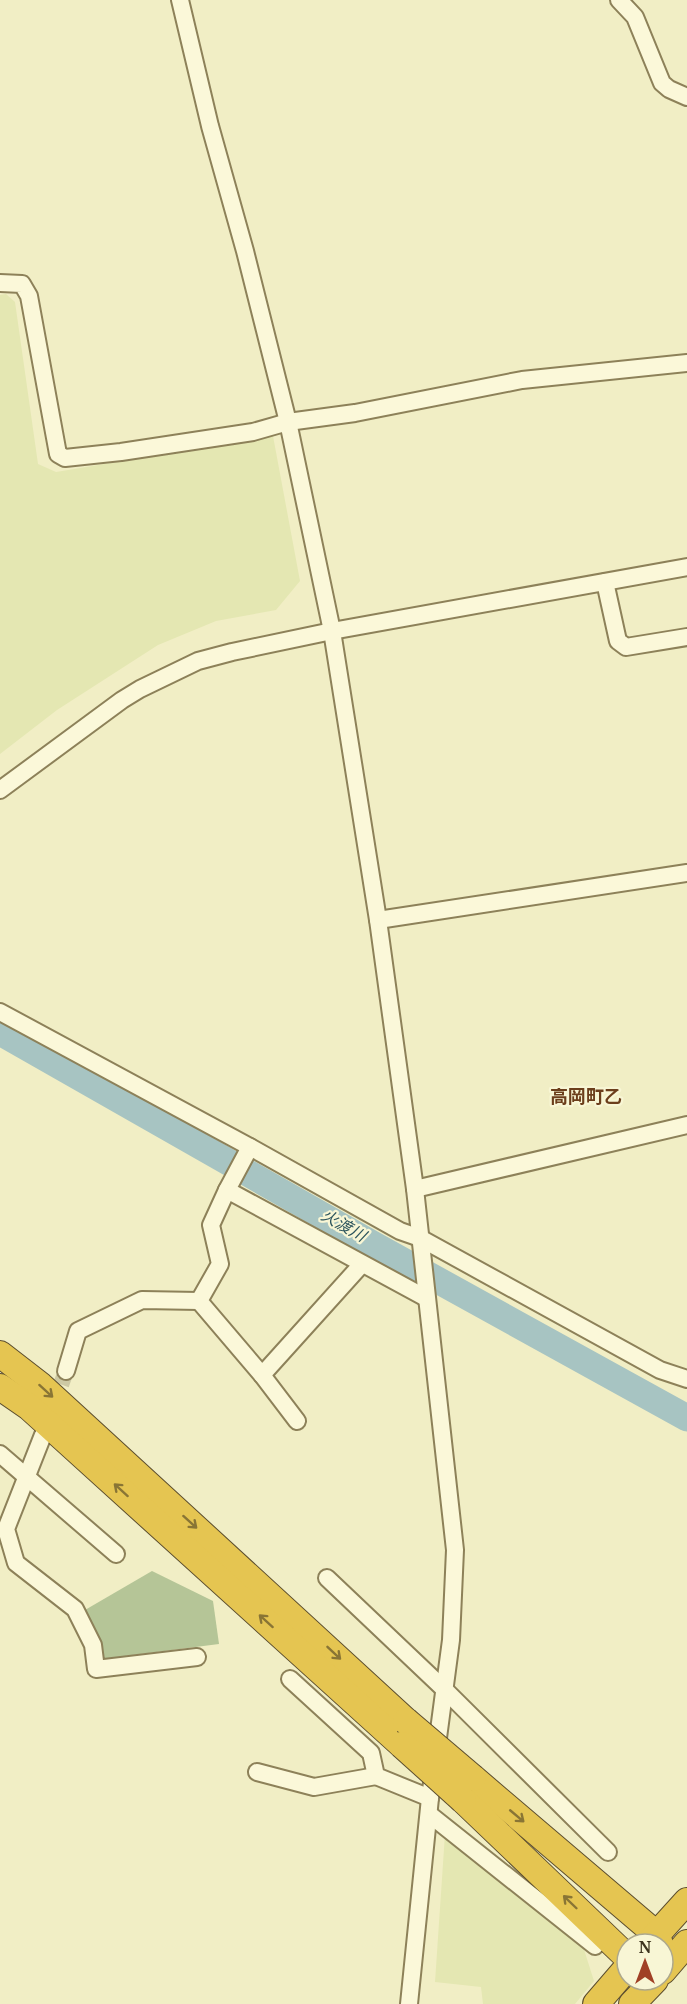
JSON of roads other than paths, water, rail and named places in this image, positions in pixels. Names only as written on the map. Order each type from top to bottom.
[{"type":"highway","points":[[0,1354],[40,1385],[404,1733]]},
{"type":"highway","points":[[0,1387],[29,1407],[468,1789],[638,1932]]},
{"type":"highway","points":[[468,1789],[615,1944]]},
{"type":"highway","points":[[674,1932],[685,1902]]},
{"type":"highway","points":[[596,2004],[615,1982]]},
{"type":"street","points":[[180,0],[210,126],[245,250],[288,422],[332,631],[378,920],[415,1190],[455,1550],[451,1640],[430,1806],[409,2004]]},
{"type":"street","points":[[619,0],[635,17],[662,83],[669,89],[687,97]]},
{"type":"street","points":[[0,283],[22,284],[29,296],[58,454],[65,458],[253,432],[288,422],[356,413],[522,380],[687,363]]},
{"type":"street","points":[[0,790],[104,712],[140,689],[198,661],[332,631],[687,567]]},
{"type":"street","points":[[605,582],[620,645],[626,647],[687,637]]},
{"type":"street","points":[[378,920],[687,873]]},
{"type":"street","points":[[0,1012],[248,1151],[660,1370],[687,1379]]},
{"type":"street","points":[[415,1190],[687,1125]]},
{"type":"street","points":[[200,1301],[220,1264],[212,1225],[248,1151]]},
{"type":"street","points":[[230,1186],[362,1264],[426,1292]]},
{"type":"street","points":[[262,1375],[362,1264]]},
{"type":"street","points":[[66,1371],[78,1330],[141,1300],[200,1301],[297,1420]]},
{"type":"street","points":[[43,1435],[6,1529],[16,1563],[75,1609],[93,1645],[96,1669],[197,1657]]},
{"type":"street","points":[[0,1454],[116,1554]]},
{"type":"street","points":[[327,1578],[445,1690],[608,1852]]},
{"type":"street","points":[[290,1679],[371,1753],[376,1776]]},
{"type":"street","points":[[257,1772],[314,1787],[376,1776],[430,1806],[595,1946]]},
{"type":"waterway","name":"火渡川","points":[[0,1032],[374,1245],[687,1418]]},
{"type":"tunnel","points":[[53,1407],[66,1371]]},
{"type":"district","name":"高岡町乙","points":[[586,1096]]}]
